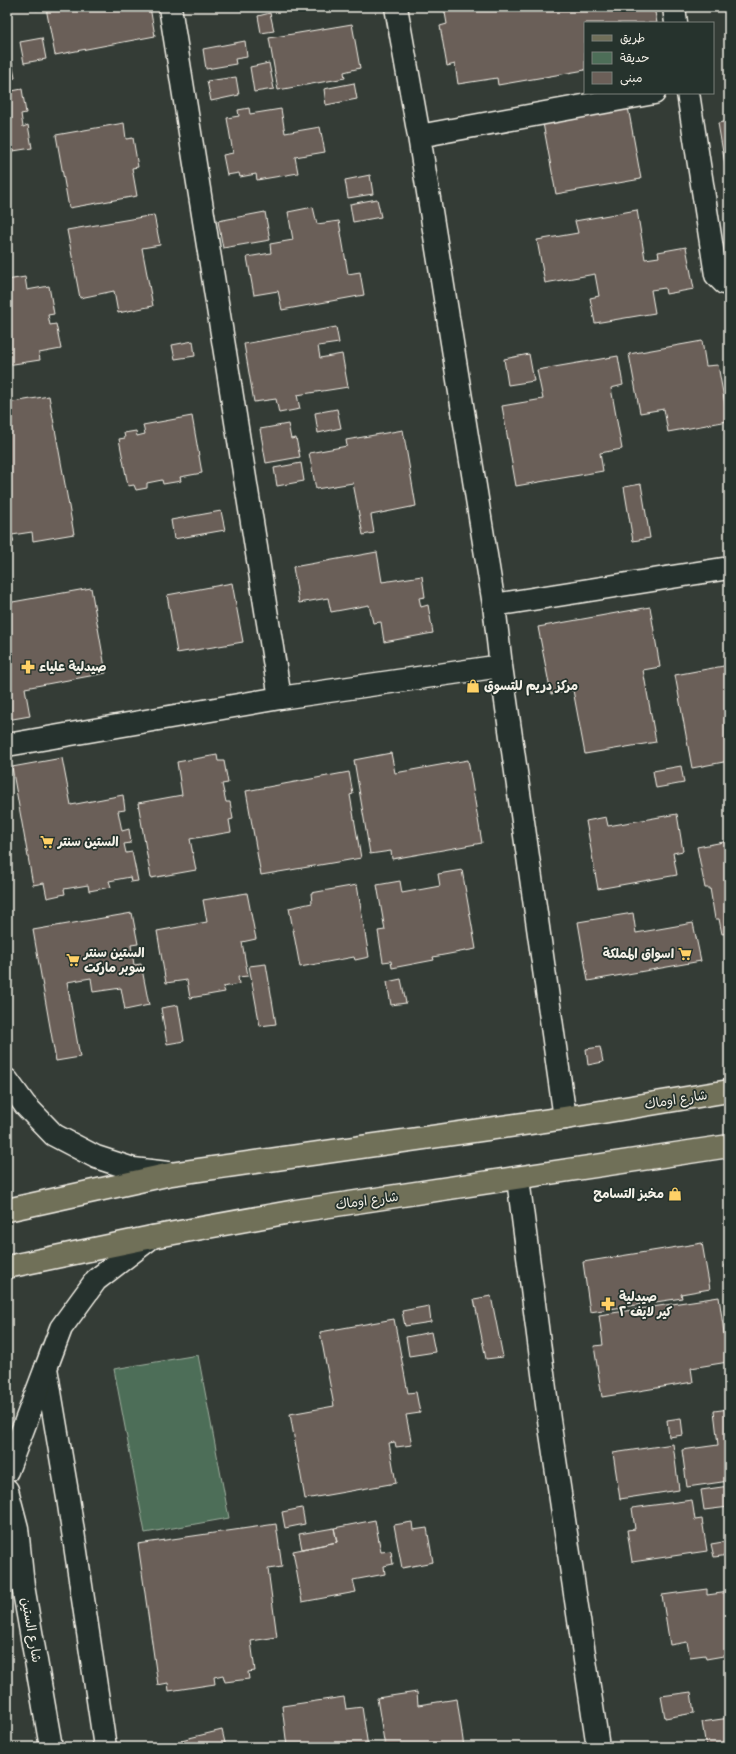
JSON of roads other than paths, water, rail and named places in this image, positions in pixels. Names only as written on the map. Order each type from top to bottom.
[{"type":"main road","name":"شارع اوماك","points":[[7,1210],[171,1174],[566,1118],[729,1091]]},
{"type":"main road","name":"شارع اوماك","points":[[7,1267],[152,1237],[296,1211],[518,1179],[729,1146]]},
{"type":"street","points":[[170,7],[280,698]]},
{"type":"street","points":[[396,7],[420,136],[494,605],[501,666],[566,1118]]},
{"type":"street","points":[[674,7],[676,22]]},
{"type":"street","points":[[420,136],[649,94]]},
{"type":"street","points":[[688,94],[716,275],[724,283],[729,284]]},
{"type":"street","points":[[494,605],[729,568]]},
{"type":"street","points":[[7,746],[280,698],[501,666]]},
{"type":"street","points":[[7,1080],[25,1105],[54,1135],[96,1157],[133,1169],[171,1174]]},
{"type":"street","points":[[518,1179],[549,1420],[598,1747]]},
{"type":"street","points":[[7,1471],[62,1328],[96,1280],[152,1237]]},
{"type":"street","points":[[46,1368],[68,1498],[105,1747]]},
{"type":"street","name":"شارع الستين","points":[[7,1490],[17,1528],[23,1586],[52,1747]]},
{"type":"place","name":"صيدلية علياء","points":[[28,667]]},
{"type":"place","name":"مركز دريم للتسوق","points":[[473,686]]},
{"type":"place","name":"الستين سنتر","points":[[47,842]]},
{"type":"place","name":"اسواق المملكة","points":[[685,954]]},
{"type":"place","name":"الستين سنتر سوبر ماركت","points":[[73,960]]},
{"type":"place","name":"مخبز التسامح","points":[[675,1194]]},
{"type":"place","name":"صيدلية كير لايف ٢","points":[[608,1304]]}]
